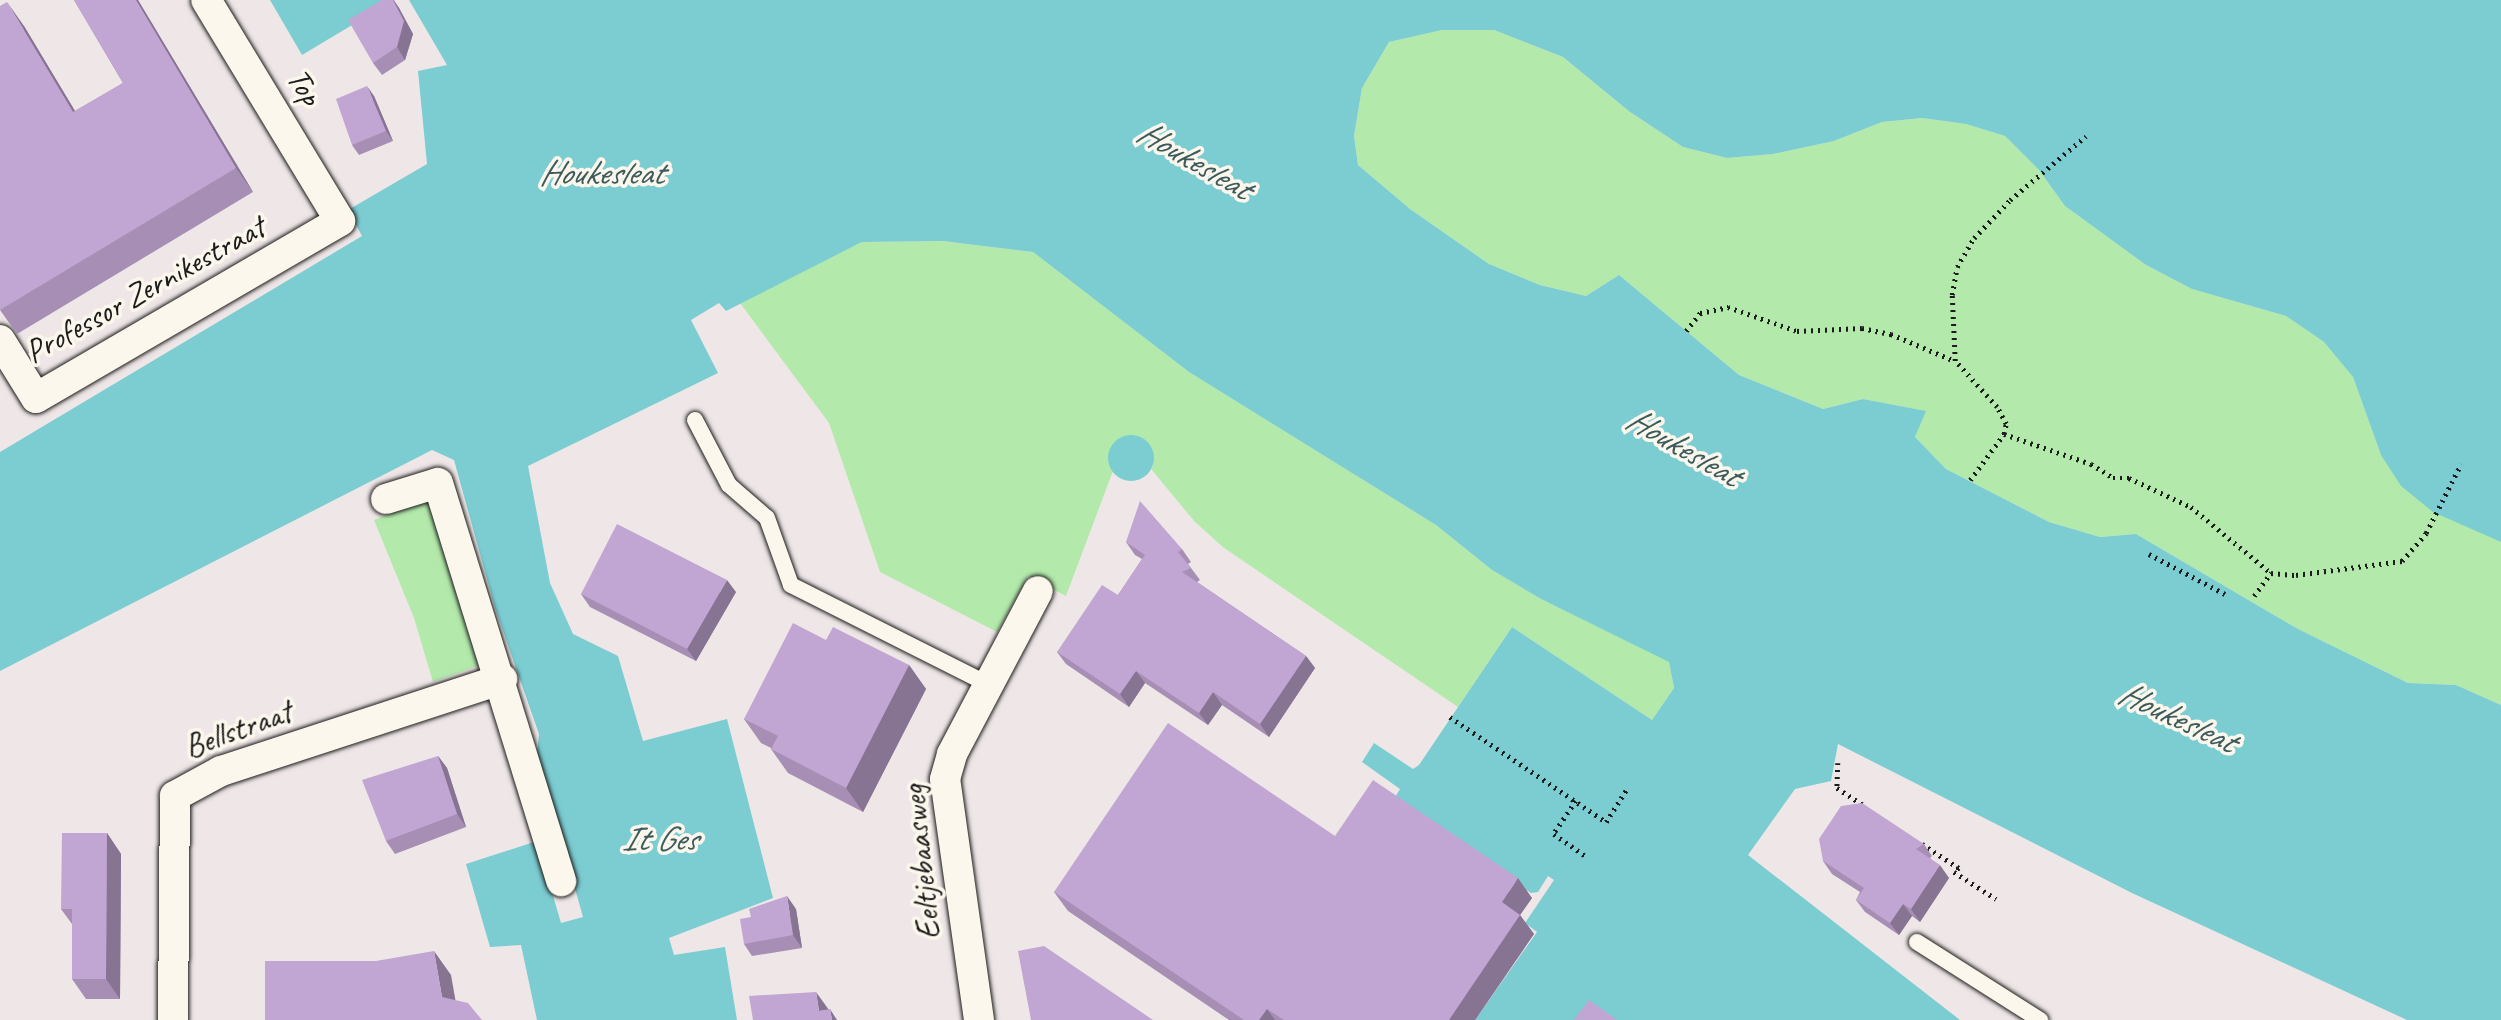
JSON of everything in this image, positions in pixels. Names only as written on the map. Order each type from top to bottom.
[{"type":"street","name":"Top","points":[[206,0],[336,214]]},
{"type":"street","name":"Professor Zernikestraat","points":[[0,340],[36,398],[340,221],[336,214]]},
{"type":"street","points":[[386,499],[438,482],[502,679],[561,881]]},
{"type":"street","name":"Eeltjebaasweg","points":[[979,1020],[945,779],[952,754],[1038,592]]},
{"type":"street","name":"Bellstraat","points":[[173,1020],[175,796],[221,771],[502,679]]},
{"type":"lane","points":[[695,420],[729,485],[767,517],[791,585],[990,685]]},
{"type":"lane","points":[[1917,942],[2040,1020]]},
{"type":"path","points":[[1955,361],[1952,295],[1957,267],[1974,239],[2010,200],[2086,136]]},
{"type":"path","points":[[1686,331],[1700,313],[1728,307],[1797,331],[1862,328],[1891,334],[1955,361],[1997,407],[2006,424],[2004,434],[1970,480]]},
{"type":"path","points":[[2004,434],[2091,464],[2113,478],[2129,478],[2191,507],[2271,573],[2327,572],[2402,561],[2426,533],[2461,464]]},
{"type":"path","points":[[2149,554],[2225,594]]},
{"type":"path","points":[[2254,596],[2271,573]]},
{"type":"path","points":[[1450,717],[1606,822],[1628,787]]},
{"type":"path","points":[[1838,763],[1837,788],[1870,810]]},
{"type":"path","points":[[1576,801],[1554,834],[1586,856]]},
{"type":"path","points":[[1914,839],[1959,868],[1954,872],[1996,899]]},
{"type":"green space","points":[[1442,30],[1494,30],[1563,57],[1630,112],[1683,147],[1727,158],[1773,154],[1834,141],[1882,122],[1922,118],[1966,124],[2005,136],[2039,170],[2065,206],[2146,265],[2192,289],[2286,316],[2324,342],[2353,377],[2381,455],[2501,542],[2501,705],[2456,685],[2408,683],[2298,629],[2136,534],[2100,537],[2049,522],[1946,469],[1915,437],[1925,411],[1863,399],[1823,409],[1739,375],[1619,275],[1586,296],[1540,285],[1489,264],[1410,209],[1358,165],[1354,136],[1362,88],[1389,42]]},
{"type":"green space","points":[[943,241],[1033,252],[1189,372],[1436,525],[1492,570],[1541,599],[1669,661],[1674,688],[1652,720],[1512,627],[1458,707],[1224,548],[1195,522],[1151,469],[1153,466],[1119,439],[1109,453],[1113,471],[1066,596],[1028,576],[997,632],[880,572],[829,423],[740,303],[862,242]]},
{"type":"green space","points":[[433,495],[483,664],[433,682],[414,618],[374,520]]},
{"type":"water","points":[[270,0],[394,0],[302,55]]},
{"type":"water","name":"Houkesleat","points":[[409,0],[2501,0],[2501,542],[2433,512],[2401,486],[2381,455],[2353,377],[2324,342],[2286,316],[2192,289],[2146,265],[2065,206],[2039,170],[2005,136],[1966,124],[1922,118],[1882,122],[1834,141],[1773,154],[1727,158],[1683,147],[1630,112],[1563,57],[1494,30],[1442,30],[1389,42],[1362,88],[1354,136],[1358,165],[1410,209],[1489,264],[1540,285],[1586,296],[1619,275],[1739,375],[1823,409],[1863,399],[1926,411],[1915,437],[1946,469],[2049,522],[2100,537],[2136,534],[2298,629],[2408,683],[2456,685],[2501,705],[2501,1020],[2407,1020],[2132,893],[1838,744],[1831,781],[1795,789],[1748,855],[1960,1020],[1475,1020],[1537,932],[1525,923],[1554,880],[1548,876],[1538,892],[1531,893],[1394,799],[1400,789],[1362,762],[1374,743],[1413,769],[1419,765],[1512,627],[1652,720],[1674,688],[1669,662],[1541,599],[1492,570],[1436,525],[1189,372],[1033,252],[943,241],[862,242],[726,311],[719,303],[691,320],[718,373],[528,466],[550,583],[573,634],[618,656],[643,741],[727,719],[773,898],[669,938],[674,955],[725,947],[737,1020],[537,1020],[521,945],[490,947],[466,864],[537,841],[561,923],[583,917],[537,754],[539,734],[495,608],[454,460],[432,450],[0,671],[0,452],[362,236],[348,210],[427,164],[418,71],[447,65]]},
{"type":"water","points":[[1131,435],[1147,442],[1154,458],[1147,474],[1131,481],[1115,474],[1108,458],[1115,442]]},
{"type":"building","points":[[74,0],[136,0],[236,168],[0,310],[0,6],[7,2],[73,112],[123,83]]},
{"type":"building","points":[[382,0],[393,0],[404,21],[397,47],[373,63],[348,20]]},
{"type":"building","points":[[367,86],[386,131],[352,145],[336,99]]},
{"type":"building","points":[[1140,501],[1182,549],[1178,552],[1191,568],[1182,572],[1306,656],[1260,724],[1213,692],[1199,713],[1136,671],[1120,694],[1057,652],[1102,585],[1118,595],[1145,555],[1126,542]]},
{"type":"building","points":[[617,524],[727,580],[687,649],[581,594]]},
{"type":"building","points":[[793,623],[826,640],[833,627],[909,665],[846,788],[771,749],[778,736],[744,719]]},
{"type":"building","points":[[1168,723],[1335,836],[1373,780],[1518,878],[1502,902],[1520,915],[1449,1020],[1284,1020],[1267,1009],[1259,1020],[1244,1020],[1054,892]]},
{"type":"building","points":[[438,756],[457,814],[386,841],[362,780]]},
{"type":"building","points":[[1862,803],[1924,844],[1916,849],[1940,865],[1911,909],[1903,904],[1890,923],[1856,900],[1864,888],[1823,861],[1819,839],[1841,806]]},
{"type":"building","points":[[62,833],[107,833],[106,979],[72,979],[72,909],[61,909]]},
{"type":"building","points":[[787,896],[793,935],[744,944],[740,919],[751,917],[749,909]]},
{"type":"building","points":[[1044,946],[1153,1020],[1031,1020],[1018,951]]},
{"type":"building","points":[[434,951],[442,997],[468,1003],[482,1020],[265,1020],[265,961],[376,961]]},
{"type":"building","points":[[816,992],[819,1011],[830,1009],[832,1020],[753,1020],[749,996]]},
{"type":"building","points":[[1589,1000],[1617,1020],[1574,1020]]},
{"type":"water label","name":"It Ges","points":[[659,839]]}]
